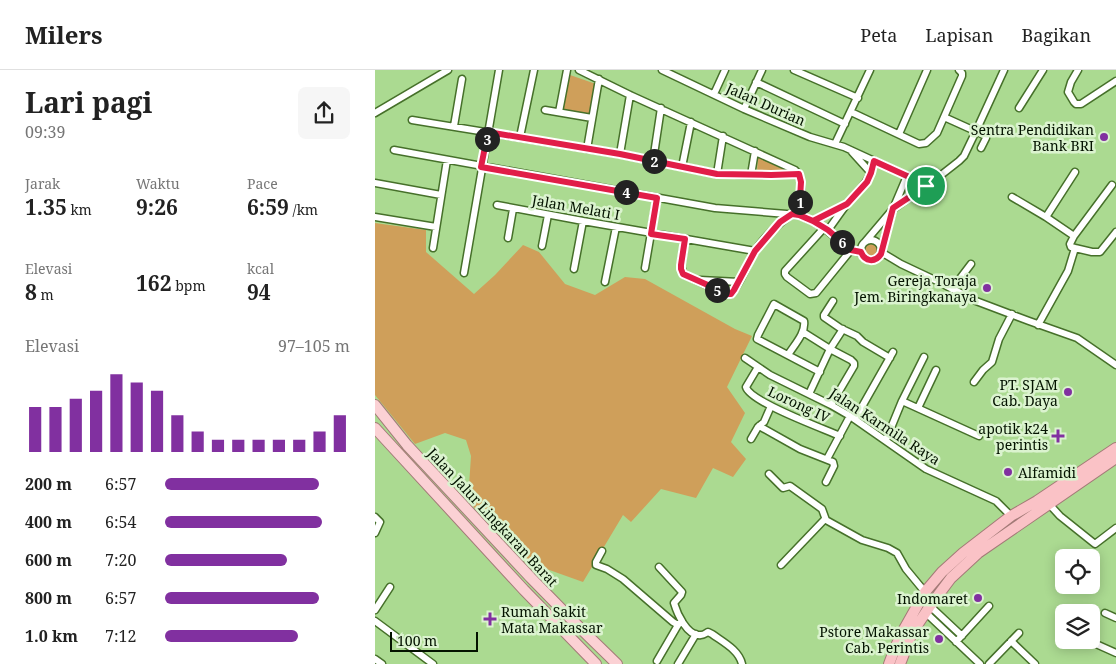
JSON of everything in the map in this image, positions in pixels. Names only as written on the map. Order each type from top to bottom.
[{"type":"highway","points":[[889,664],[903,631],[925,592],[943,572],[963,553],[1011,516],[1037,501],[1116,448]]},
{"type":"highway","points":[[901,664],[912,633],[951,578],[978,553],[1116,458]]},
{"type":"main road","name":"Jalan Jalur Lingkaran Barat","points":[[375,405],[407,445],[531,578],[617,664]]},
{"type":"main road","name":"Jalan Jalur Lingkaran Barat","points":[[375,428],[524,590],[596,664]]},
{"type":"main road","points":[[397,453],[407,445]]},
{"type":"street","points":[[375,113],[449,70]]},
{"type":"street","points":[[464,272],[499,70]]},
{"type":"street","points":[[520,137],[534,70]]},
{"type":"street","points":[[559,112],[567,70]]},
{"type":"street","points":[[579,70],[792,168],[799,174],[801,182],[799,215]]},
{"type":"street","name":"Jalan Durian","points":[[661,70],[810,138],[835,144],[926,186]]},
{"type":"street","points":[[714,94],[725,70]]},
{"type":"street","points":[[744,109],[762,70]]},
{"type":"street","points":[[794,70],[858,98]]},
{"type":"street","points":[[835,144],[870,70]]},
{"type":"street","points":[[899,134],[927,70]]},
{"type":"street","points":[[851,112],[919,144],[926,143],[937,133],[962,76],[959,70]]},
{"type":"street","points":[[861,252],[865,242],[893,208],[936,179],[964,156],[1003,70]]},
{"type":"street","points":[[1019,108],[1043,70]]},
{"type":"street","points":[[1078,70],[1068,92],[1076,104],[1081,104],[1116,82]]},
{"type":"street","points":[[454,126],[462,79]]},
{"type":"street","points":[[587,149],[599,79]]},
{"type":"street","points":[[757,82],[845,124]]},
{"type":"street","points":[[620,154],[630,95]]},
{"type":"street","points":[[653,161],[661,108]]},
{"type":"street","points":[[545,110],[593,118]]},
{"type":"street","points":[[944,117],[986,136],[981,148]]},
{"type":"street","points":[[412,120],[620,154],[717,174],[799,174]]},
{"type":"street","points":[[683,167],[691,122]]},
{"type":"street","points":[[717,174],[723,136]]},
{"type":"street","points":[[394,150],[723,210],[799,215],[826,229],[851,250],[861,252],[865,258],[871,260],[878,258],[881,252],[893,208],[907,176]]},
{"type":"street","points":[[849,150],[871,173]]},
{"type":"street","points":[[751,175],[755,151]]},
{"type":"street","points":[[433,248],[447,160]]},
{"type":"street","points":[[851,250],[815,293],[810,294],[787,277],[785,272],[867,182],[874,161]]},
{"type":"street","points":[[1046,217],[1075,172]]},
{"type":"street","points":[[375,183],[441,195]]},
{"type":"street","points":[[1112,185],[1070,244],[1071,247],[1100,252],[1116,232]]},
{"type":"street","points":[[645,268],[657,198]]},
{"type":"street","points":[[1013,198],[1074,236]]},
{"type":"street","points":[[813,221],[847,204]]},
{"type":"street","name":"Jalan Melati I","points":[[497,205],[583,222],[755,251]]},
{"type":"street","points":[[508,238],[513,208]]},
{"type":"street","points":[[765,212],[780,222]]},
{"type":"street","points":[[685,239],[681,271],[683,274],[728,294],[732,293],[739,282],[755,251],[780,222],[792,214]]},
{"type":"street","points":[[542,246],[548,215]]},
{"type":"street","points":[[375,218],[436,227]]},
{"type":"street","points":[[574,269],[583,222]]},
{"type":"street","points":[[605,282],[616,227]]},
{"type":"street","points":[[865,242],[875,241],[880,245],[881,252]]},
{"type":"street","points":[[1038,325],[1068,271],[1075,248]]},
{"type":"street","points":[[881,252],[901,264],[983,304],[1077,338],[1116,364]]},
{"type":"street","points":[[952,289],[971,264]]},
{"type":"street","points":[[696,280],[739,282]]},
{"type":"street","points":[[833,301],[823,316],[890,358]]},
{"type":"street","points":[[788,355],[803,332],[805,324],[804,321],[774,304],[757,339],[820,372]]},
{"type":"street","points":[[974,382],[992,362],[999,339],[1013,314]]},
{"type":"street","points":[[809,394],[830,349],[843,330]]},
{"type":"street","points":[[803,332],[854,363],[831,405]]},
{"type":"street","points":[[827,459],[893,352]]},
{"type":"street","name":"Jalan Karmila Raya","points":[[745,358],[780,380],[853,418],[926,469],[999,503],[1011,516]]},
{"type":"street","points":[[886,440],[902,401],[924,358]]},
{"type":"street","name":"Lorong IV","points":[[758,367],[746,387],[754,396],[771,406],[840,436]]},
{"type":"street","points":[[918,408],[936,370]]},
{"type":"street","points":[[902,401],[979,436]]},
{"type":"street","points":[[751,439],[759,426],[765,422],[771,406]]},
{"type":"street","points":[[759,426],[795,446],[833,462],[834,466],[826,482]]},
{"type":"street","points":[[769,474],[783,488],[790,486],[817,505],[823,510],[825,519],[854,536],[897,553],[906,569],[925,592]]},
{"type":"street","points":[[1049,504],[1060,516],[1095,544],[1116,528]]},
{"type":"street","points":[[375,517],[380,522],[375,533]]},
{"type":"street","points":[[781,565],[825,519]]},
{"type":"street","points":[[602,551],[596,565],[607,569],[623,579],[669,619],[680,623],[695,634],[701,636],[709,632],[712,634],[737,653],[741,658],[742,664]]},
{"type":"street","points":[[657,661],[680,623],[674,603],[682,592],[659,567]]},
{"type":"street","points":[[375,610],[390,587]]},
{"type":"street","points":[[956,642],[989,606]]},
{"type":"street","points":[[928,609],[962,636]]},
{"type":"street","points":[[928,609],[956,642],[980,664]]},
{"type":"street","points":[[1105,613],[1116,618]]},
{"type":"street","points":[[375,620],[433,664]]},
{"type":"street","points":[[989,664],[1019,633]]},
{"type":"street","points":[[678,664],[695,634]]},
{"type":"street","points":[[1011,641],[1035,664]]},
{"type":"street","points":[[1100,646],[1116,653]]},
{"type":"street","points":[[375,659],[382,664]]},
{"type":"shaded area","points":[[570,75],[596,84],[591,114],[563,110]]},
{"type":"shaded area","points":[[758,155],[792,172],[757,172]]},
{"type":"shaded area","points":[[375,223],[426,230],[426,252],[474,294],[523,245],[539,252],[565,284],[595,295],[625,277],[645,279],[735,329],[752,336],[727,387],[745,413],[731,442],[746,459],[733,477],[713,468],[696,498],[661,489],[631,522],[623,515],[583,582],[527,562],[468,501],[471,456],[466,440],[445,433],[415,444],[375,395]]},
{"type":"shaded area","points":[[871,244],[879,252],[871,260],[863,252]]},
{"type":"place","name":"Sentra Pendidikan Bank BRI","points":[[1104,137]]},
{"type":"place","name":"Gereja Toraja Jem. Biringkanaya","points":[[987,288]]},
{"type":"place","name":"PT. SJAM Cab. Daya","points":[[1068,392]]},
{"type":"place","name":"apotik k24 perintis","points":[[1058,436]]},
{"type":"place","name":"Alfamidi","points":[[1008,472]]},
{"type":"place","name":"Indomaret","points":[[978,598]]},
{"type":"place","name":"Rumah Sakit Mata Makassar","points":[[490,619]]},
{"type":"place","name":"Pstore Makassar Cab. Perintis","points":[[939,639]]},
{"type":"route","points":[[926,186],[874,161],[867,182],[847,204],[813,221],[799,215],[801,182],[799,174],[717,174],[620,154],[488,132],[481,167],[657,198],[651,234],[685,239],[681,265],[683,274],[728,294],[731,294],[734,290],[755,251],[780,222],[792,214],[813,221],[828,230],[851,250],[861,252],[867,260],[878,258],[881,254],[893,208],[926,186]]}]
